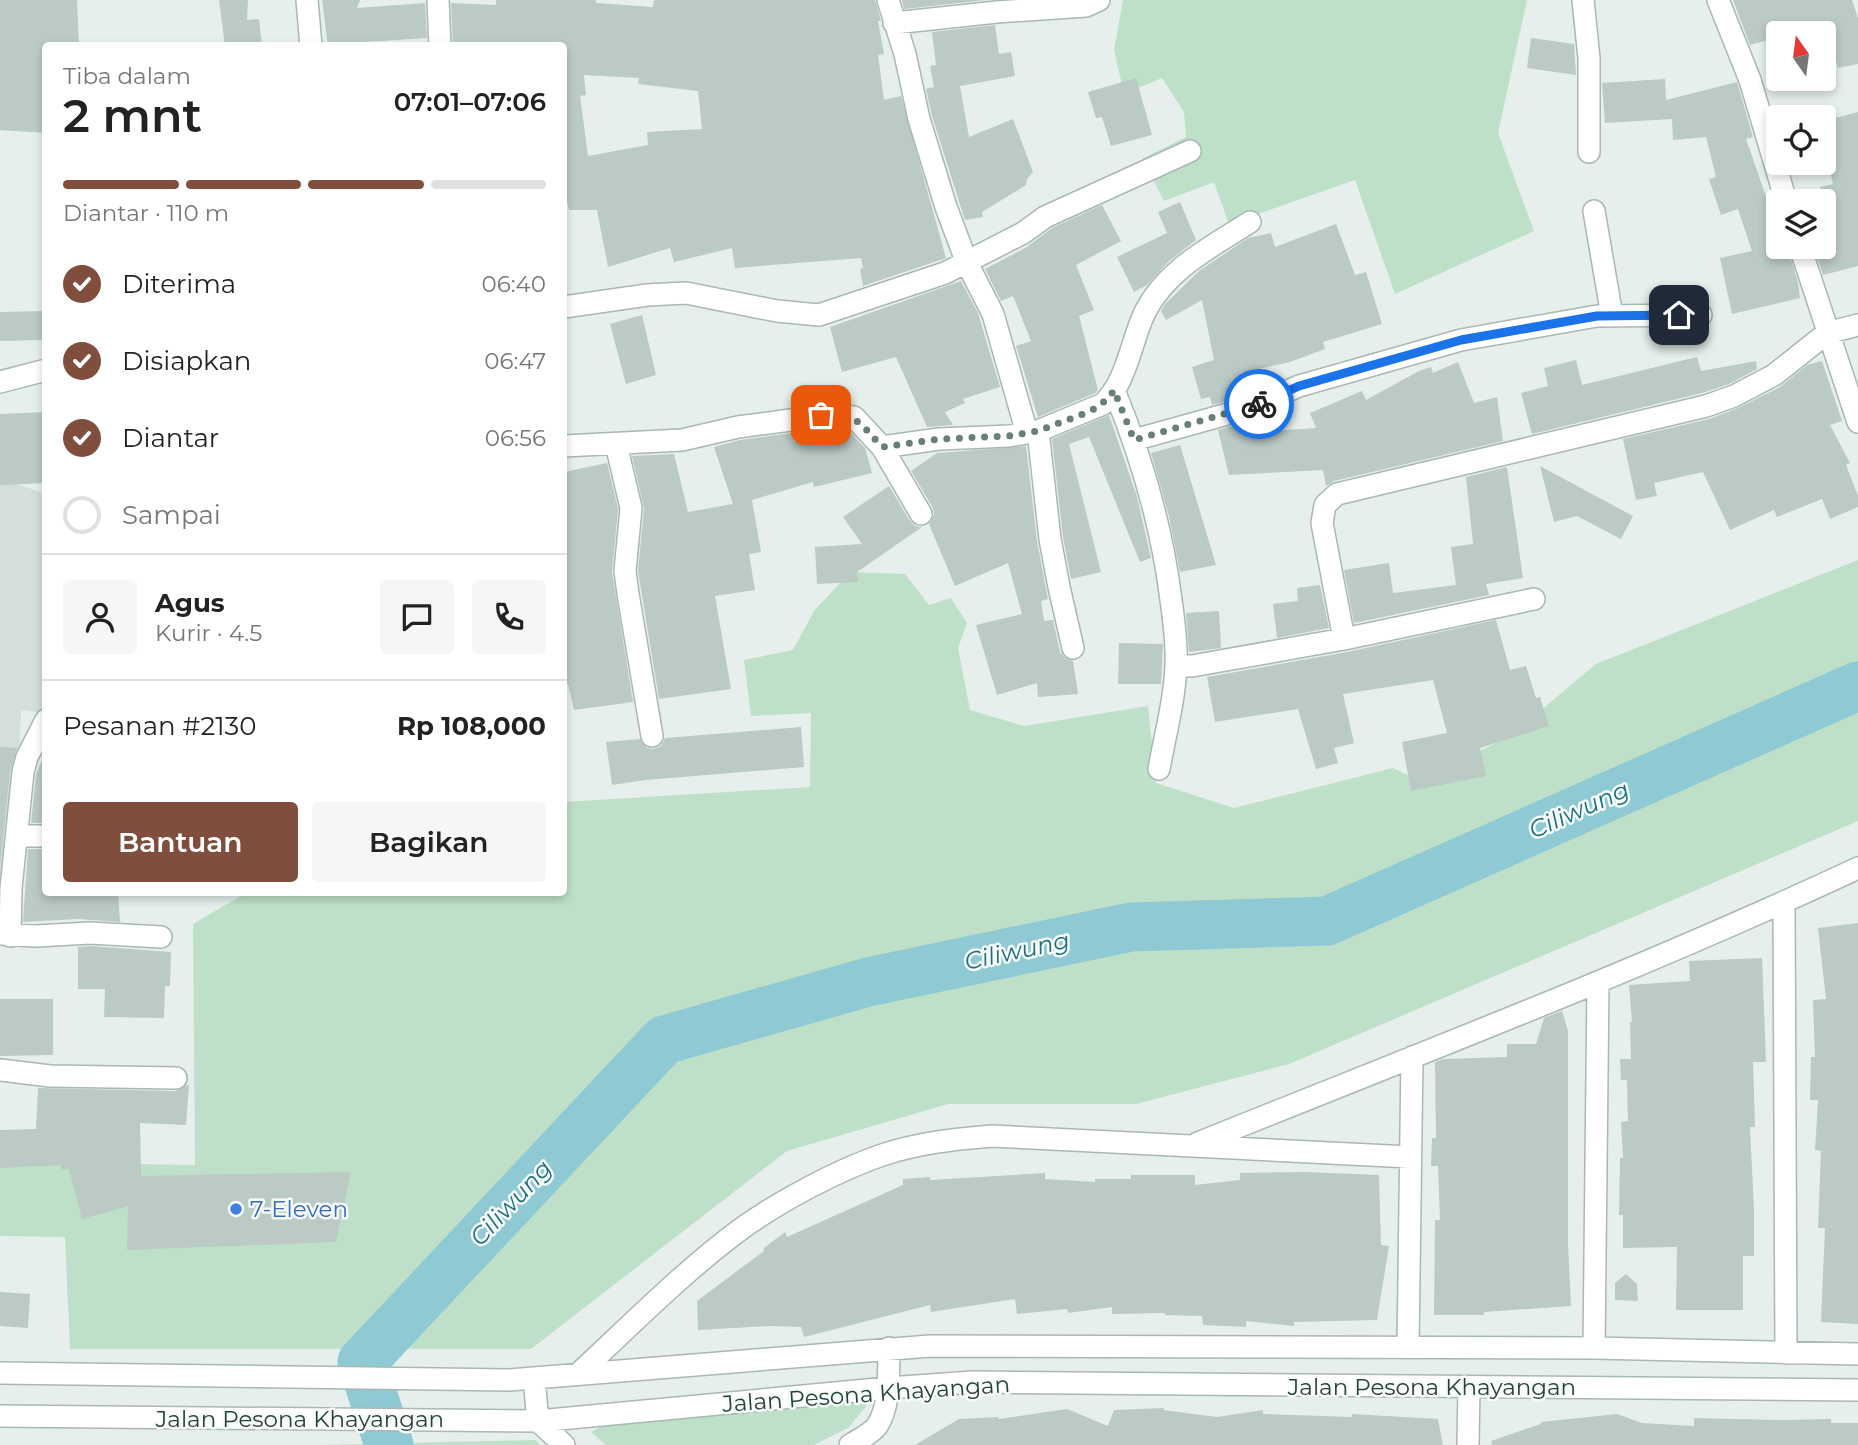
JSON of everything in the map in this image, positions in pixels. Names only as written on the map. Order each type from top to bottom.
[{"type":"street","points":[[307,0],[311,42]]},
{"type":"street","points":[[438,0],[440,42]]},
{"type":"street","points":[[888,0],[905,54],[919,119],[967,263],[993,314],[1033,432],[1050,539],[1073,649]]},
{"type":"street","points":[[894,23],[1086,6],[1100,0]]},
{"type":"street","points":[[1583,0],[1589,58],[1590,152]]},
{"type":"street","points":[[1718,0],[1750,80],[1782,189]]},
{"type":"street","points":[[567,307],[647,295],[686,293],[819,316],[927,280],[967,263],[1023,233],[1045,217],[1190,152]]},
{"type":"street","points":[[1594,211],[1612,316]]},
{"type":"street","points":[[882,447],[939,439],[1009,436],[1033,432],[1091,411],[1109,398],[1114,390],[1145,312],[1173,274],[1250,222]]},
{"type":"street","points":[[1804,259],[1858,422]]},
{"type":"street","points":[[1134,440],[1249,408],[1299,386],[1461,340],[1597,316],[1701,315]]},
{"type":"street","points":[[1344,639],[1322,523],[1325,505],[1337,495],[1706,406],[1734,396],[1774,375],[1827,333],[1858,325]]},
{"type":"street","points":[[0,382],[42,371]]},
{"type":"street","points":[[1114,390],[1134,440],[1165,550],[1175,628],[1177,666],[1159,769]]},
{"type":"street","points":[[567,446],[682,440],[738,427],[835,414],[854,417],[882,447],[921,514]]},
{"type":"street","points":[[616,444],[631,508],[625,571],[652,736]]},
{"type":"street","points":[[1177,666],[1192,666],[1344,639],[1534,599]]},
{"type":"street","points":[[42,728],[24,764],[5,935],[90,933],[161,937]]},
{"type":"street","points":[[17,836],[42,836]]},
{"type":"street","points":[[1189,1146],[1598,983],[1858,868]]},
{"type":"street","points":[[1784,903],[1786,1353]]},
{"type":"street","points":[[1594,1348],[1598,983]]},
{"type":"street","points":[[1408,1347],[1412,1057]]},
{"type":"street","points":[[0,1070],[50,1076],[176,1078]]},
{"type":"street","points":[[578,1374],[667,1292],[741,1229],[817,1183],[882,1155],[937,1141],[992,1136],[1410,1157]]},
{"type":"street","name":"Jalan Pesona Khayangan","points":[[0,1373],[534,1380],[578,1374],[930,1346],[1594,1348],[1858,1354]]},
{"type":"street","points":[[850,1445],[876,1427],[881,1416],[888,1388],[889,1348]]},
{"type":"street","points":[[1636,1350],[1636,1388]]},
{"type":"street","points":[[534,1380],[538,1421],[564,1445]]},
{"type":"street","name":"Jalan Pesona Khayangan","points":[[0,1416],[538,1421],[973,1382],[1858,1390]]},
{"type":"street","points":[[1468,1445],[1469,1388]]},
{"type":"shaded area","points":[[0,478],[42,493],[42,713],[21,710],[12,915],[0,914]]},
{"type":"green space","points":[[1123,0],[1527,0],[1498,133],[1534,231],[1395,294],[1355,180],[1229,224],[1214,182],[1164,201],[1142,159],[1186,137],[1184,112],[1162,78],[1124,94],[1114,50]]},
{"type":"green space","points":[[1858,560],[1858,821],[1289,1064],[1136,1104],[948,1104],[787,1151],[531,1349],[70,1349],[65,1237],[0,1236],[0,1162],[195,1165],[193,924],[241,896],[567,896],[567,802],[810,787],[811,713],[751,716],[744,660],[793,650],[814,611],[850,572],[905,574],[929,605],[951,598],[967,623],[958,648],[970,710],[1024,726],[1148,706],[1156,783],[1234,808],[1393,768],[1420,781],[1512,735],[1596,664]]},
{"type":"green space","points":[[876,1394],[848,1428],[814,1445],[606,1445],[591,1432],[613,1421]]},
{"type":"green space","points":[[535,1440],[541,1445],[321,1445]]},
{"type":"building","points":[[0,0],[77,0],[79,42],[42,42],[42,133],[0,130]]},
{"type":"building","points":[[219,0],[248,0],[247,20],[259,19],[262,42],[224,42]]},
{"type":"building","points":[[322,0],[360,0],[357,8],[425,3],[427,38],[327,42]]},
{"type":"building","points":[[496,0],[596,0],[596,3],[653,7],[654,0],[875,0],[881,21],[878,21],[884,54],[878,55],[884,100],[901,96],[946,258],[863,286],[861,258],[735,268],[732,248],[674,262],[670,248],[608,267],[597,210],[569,210],[567,202],[567,42],[453,42],[451,3],[496,5]],"holes":[[[584,75],[639,78],[638,84],[698,91],[702,129],[647,132],[648,145],[588,156],[580,96],[586,95]]]},
{"type":"building","points":[[902,0],[986,0],[904,9]]},
{"type":"building","points":[[1733,0],[1852,0],[1858,18],[1858,64],[1838,68],[1836,21],[1766,21],[1766,40],[1750,45]]},
{"type":"building","points":[[995,25],[999,54],[1011,52],[1015,76],[960,86],[969,137],[1013,119],[1033,172],[1026,185],[982,212],[983,217],[965,220],[926,89],[934,87],[930,66],[936,65],[932,32]]},
{"type":"building","points":[[1531,38],[1574,44],[1576,75],[1527,68]]},
{"type":"building","points":[[1136,78],[1152,135],[1111,146],[1102,117],[1096,118],[1088,92]]},
{"type":"building","points":[[1665,79],[1666,100],[1737,82],[1753,137],[1746,139],[1766,196],[1766,259],[1791,259],[1800,298],[1732,314],[1720,258],[1752,251],[1738,209],[1721,215],[1709,179],[1716,177],[1706,137],[1673,140],[1672,119],[1605,123],[1602,83]]},
{"type":"building","points":[[1858,112],[1858,266],[1823,275],[1818,259],[1836,259],[1836,189],[1820,187],[1833,184],[1831,175],[1836,175],[1836,118]]},
{"type":"building","points":[[1180,202],[1196,240],[1168,262],[1147,285],[1134,292],[1117,257],[1167,233],[1158,212]]},
{"type":"building","points":[[1102,205],[1121,241],[1076,265],[1094,310],[1079,316],[1098,390],[1038,417],[1016,346],[1031,341],[1013,296],[1001,301],[985,269],[1027,247],[1052,228]]},
{"type":"building","points":[[1336,224],[1355,275],[1366,272],[1382,324],[1323,342],[1325,349],[1290,362],[1241,373],[1245,396],[1212,405],[1210,397],[1201,399],[1192,367],[1214,360],[1202,300],[1166,320],[1161,311],[1165,304],[1199,271],[1248,238],[1271,233],[1275,247]]},
{"type":"building","points":[[961,281],[978,313],[1000,387],[963,399],[965,403],[945,412],[953,425],[927,427],[896,357],[842,372],[830,327]]},
{"type":"building","points":[[42,311],[42,340],[0,341],[0,312]]},
{"type":"building","points":[[642,315],[656,375],[626,384],[610,324]]},
{"type":"building","points":[[1697,357],[1701,371],[1756,361],[1757,369],[1729,384],[1702,393],[1532,434],[1521,393],[1548,386],[1544,368],[1576,360],[1582,385]]},
{"type":"building","points":[[1822,361],[1842,421],[1830,425],[1850,463],[1846,465],[1858,496],[1858,507],[1830,519],[1822,499],[1777,517],[1774,510],[1730,530],[1703,472],[1654,483],[1657,496],[1636,500],[1623,439],[1709,419],[1738,408],[1780,387],[1807,365]]},
{"type":"building","points":[[1458,362],[1474,403],[1497,397],[1503,441],[1334,481],[1326,486],[1323,470],[1229,475],[1218,430],[1252,421],[1255,432],[1316,428],[1310,413],[1362,391],[1366,400],[1419,371],[1431,367],[1433,373]]},
{"type":"building","points":[[42,412],[42,483],[0,485],[0,414]]},
{"type":"building","points":[[1109,415],[1137,497],[1151,558],[1140,562],[1089,437],[1069,444],[1101,572],[1071,579],[1063,537],[1052,439]]},
{"type":"building","points":[[848,430],[865,448],[872,473],[814,487],[813,482],[752,500],[761,552],[749,554],[755,590],[715,596],[731,689],[659,699],[638,571],[644,509],[632,456],[674,454],[688,512],[733,504],[714,447],[740,440],[792,433],[794,442]]},
{"type":"building","points":[[1180,445],[1216,565],[1180,572],[1169,516],[1151,453]]},
{"type":"building","points":[[1026,446],[1037,541],[1048,599],[1041,601],[1044,621],[1053,620],[1060,652],[1073,661],[1078,694],[1038,697],[1037,683],[997,695],[976,625],[1022,614],[1008,563],[955,586],[929,524],[934,515],[933,508],[911,471],[937,453]]},
{"type":"building","points":[[607,463],[618,509],[612,572],[633,702],[574,710],[567,684],[567,471]]},
{"type":"building","points":[[1540,466],[1633,516],[1621,539],[1577,516],[1554,522]]},
{"type":"building","points":[[1507,467],[1523,578],[1486,584],[1489,595],[1354,623],[1344,570],[1389,563],[1393,593],[1456,585],[1451,547],[1473,544],[1466,477]]},
{"type":"building","points":[[889,486],[910,521],[915,526],[922,527],[857,572],[858,582],[817,584],[815,547],[862,544],[843,517]]},
{"type":"building","points":[[1320,585],[1329,628],[1277,638],[1273,604],[1298,601],[1297,588]]},
{"type":"building","points":[[1219,611],[1221,648],[1189,652],[1186,613]]},
{"type":"building","points":[[1496,620],[1510,670],[1526,666],[1536,698],[1540,697],[1549,726],[1480,748],[1486,776],[1411,791],[1402,742],[1447,733],[1433,680],[1343,694],[1354,743],[1334,748],[1338,763],[1316,769],[1298,709],[1215,722],[1207,677],[1347,652]]},
{"type":"building","points":[[1119,643],[1163,644],[1161,684],[1118,684]]},
{"type":"building","points":[[801,727],[804,767],[612,785],[606,742],[640,739],[647,748],[654,749],[661,746],[665,738]]},
{"type":"building","points":[[0,747],[17,748],[10,771],[0,867]]},
{"type":"building","points":[[42,760],[42,823],[31,823],[36,774]]},
{"type":"building","points":[[28,849],[42,849],[42,896],[118,896],[120,922],[78,919],[23,922]]},
{"type":"building","points":[[1858,923],[1858,1324],[1821,1322],[1825,1228],[1818,1228],[1821,1151],[1815,1150],[1818,1100],[1810,1100],[1811,1057],[1815,1057],[1813,1000],[1826,999],[1818,928]]},
{"type":"building","points":[[78,947],[171,952],[170,986],[165,986],[164,1018],[104,1017],[105,989],[78,989]]},
{"type":"building","points":[[1762,958],[1766,1062],[1753,1062],[1755,1127],[1750,1127],[1754,1256],[1743,1256],[1743,1310],[1676,1310],[1677,1247],[1623,1248],[1623,1215],[1619,1215],[1620,1158],[1623,1158],[1621,1122],[1628,1121],[1627,1080],[1621,1080],[1620,1059],[1631,1059],[1629,985],[1690,981],[1689,961]]},
{"type":"building","points":[[0,999],[53,999],[53,1055],[0,1056]]},
{"type":"building","points":[[1562,1011],[1568,1031],[1568,1244],[1571,1306],[1484,1312],[1484,1315],[1434,1315],[1435,1220],[1440,1220],[1438,1166],[1431,1166],[1432,1138],[1436,1138],[1435,1062],[1444,1059],[1507,1057],[1507,1044],[1536,1044],[1544,1018]]},
{"type":"building","points":[[187,1085],[186,1125],[140,1123],[141,1176],[351,1172],[336,1242],[127,1250],[128,1206],[82,1219],[69,1169],[61,1169],[61,1165],[0,1168],[0,1130],[36,1129],[38,1088],[176,1091]]},
{"type":"building","points":[[1045,1173],[1045,1179],[1095,1182],[1095,1179],[1131,1179],[1131,1175],[1195,1175],[1195,1185],[1240,1180],[1240,1173],[1379,1175],[1381,1245],[1389,1246],[1377,1320],[1294,1322],[1294,1326],[1246,1321],[1246,1327],[1203,1325],[1202,1316],[1165,1313],[1112,1314],[1112,1307],[1068,1313],[1067,1309],[1017,1314],[1015,1299],[931,1312],[930,1305],[804,1337],[801,1327],[698,1330],[697,1301],[785,1232],[787,1237],[903,1185],[903,1179],[930,1177],[930,1180]]},
{"type":"building","points":[[1626,1274],[1637,1284],[1638,1301],[1615,1300],[1615,1283]]},
{"type":"building","points":[[0,1292],[30,1294],[28,1328],[0,1326]]},
{"type":"building","points":[[1164,1408],[1163,1410],[1217,1417],[1263,1410],[1263,1414],[1352,1417],[1352,1414],[1438,1419],[1443,1445],[915,1445],[959,1419],[999,1419],[1067,1409],[1108,1426],[1114,1410]]},
{"type":"building","points":[[1617,1414],[1642,1423],[1694,1426],[1694,1418],[1831,1419],[1831,1423],[1858,1423],[1858,1445],[1492,1445],[1491,1441],[1541,1422]]},
{"type":"waterway","name":"Ciliwung","points":[[389,1445],[362,1362],[664,1040],[868,982],[1131,927],[1327,921],[1858,686]]},
{"type":"way so far","points":[[821,415],[854,417],[882,447],[917,441],[1009,436],[1038,431],[1091,411],[1103,404],[1114,390],[1134,440],[1259,404]]},
{"type":"place","name":"7-Eleven","points":[[236,1209]]},
{"type":"route","points":[[1259,404],[1299,386],[1461,340],[1597,316],[1679,315]]}]
